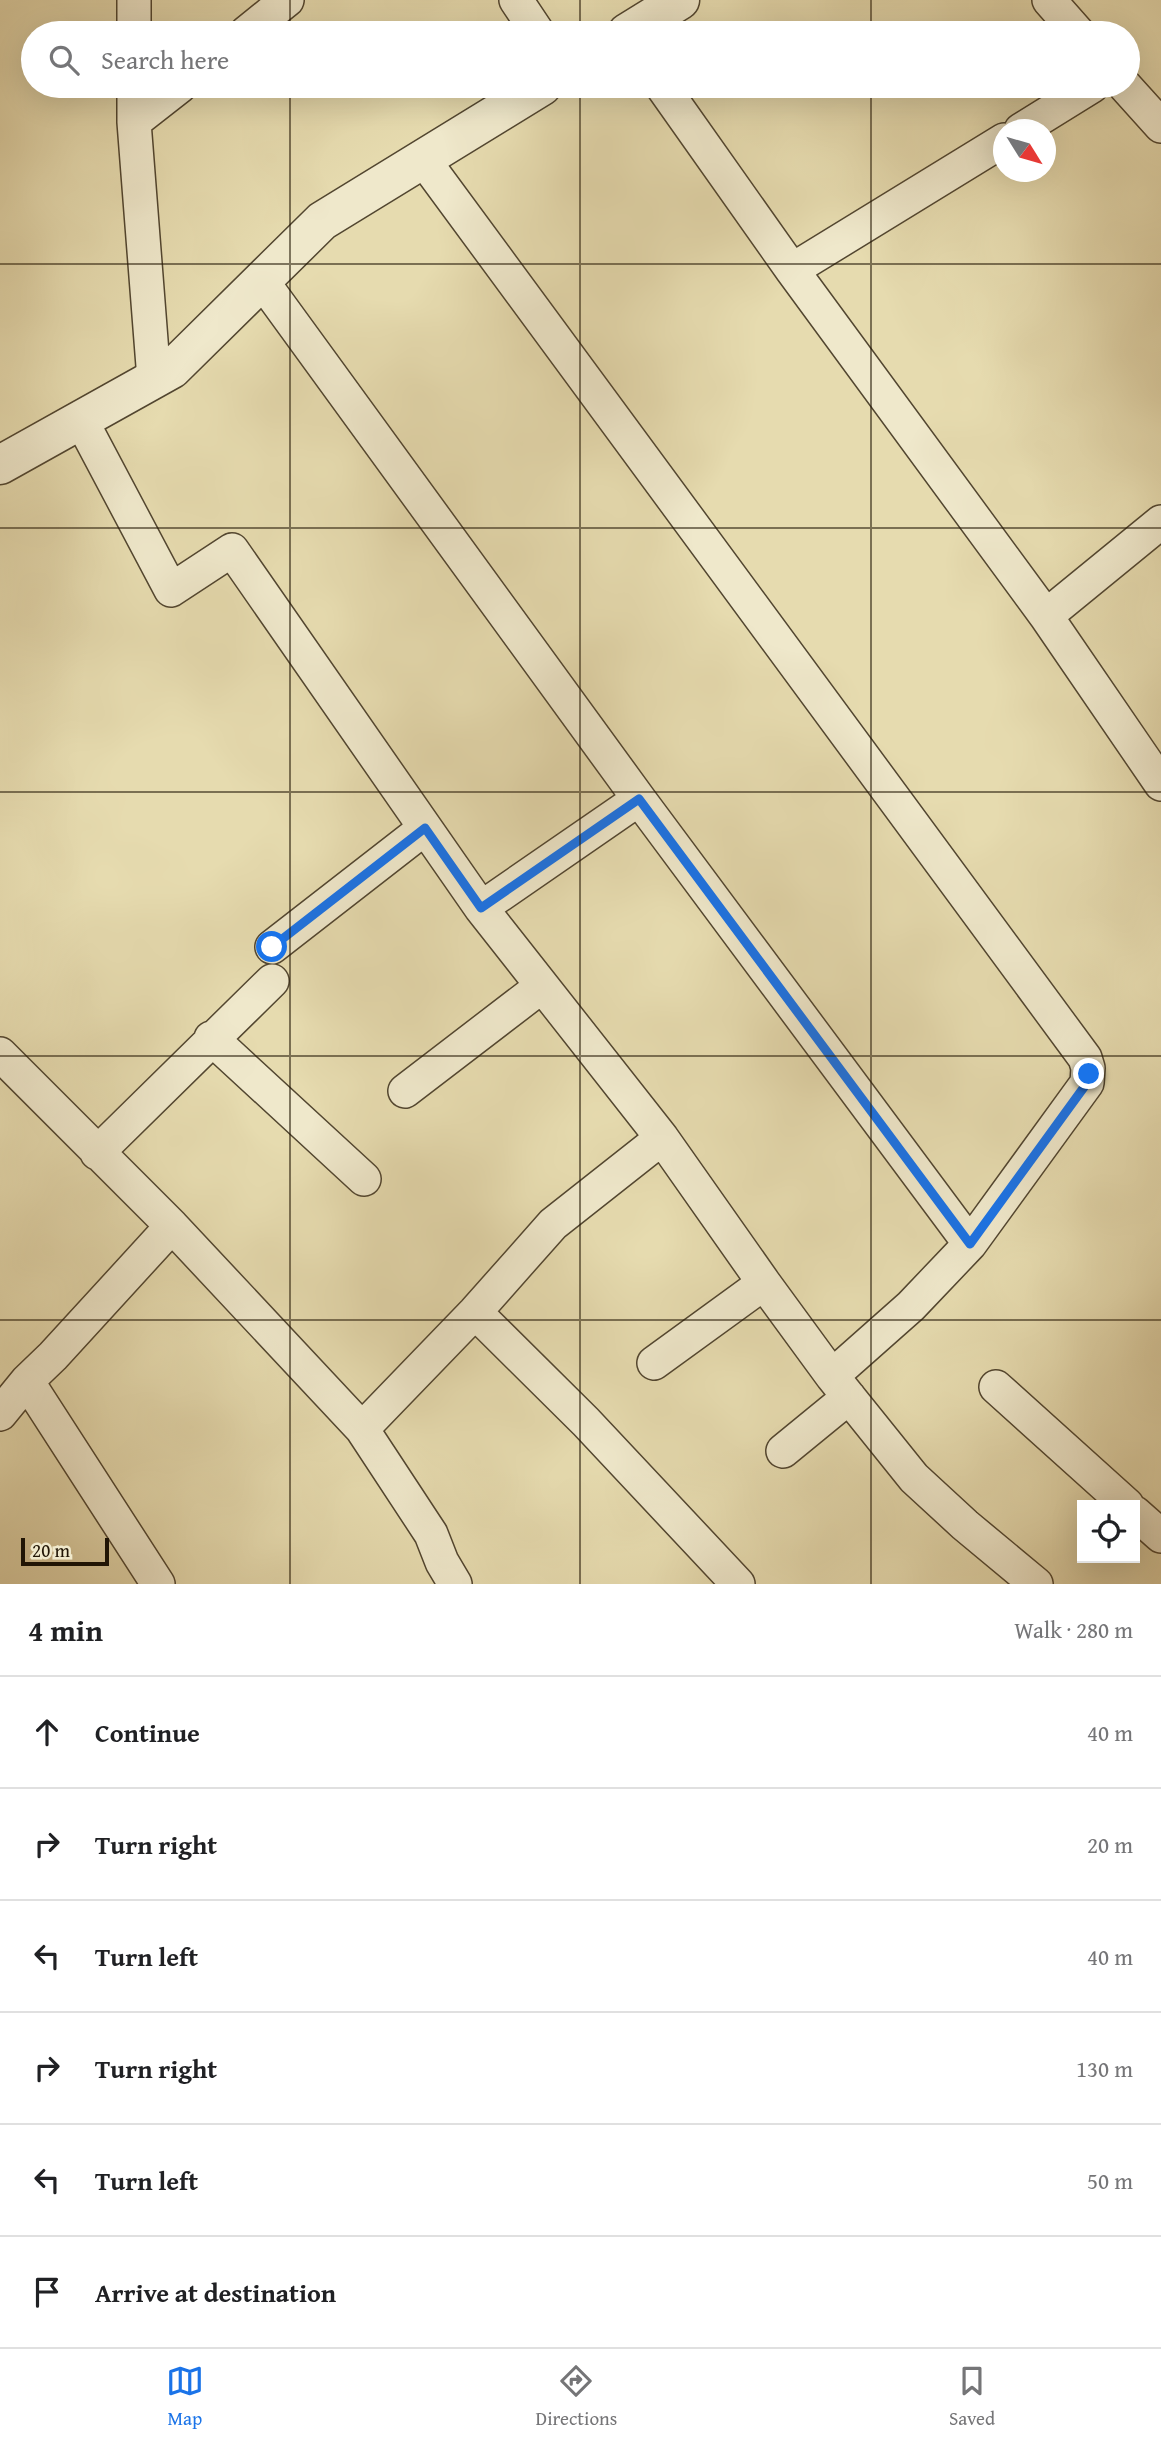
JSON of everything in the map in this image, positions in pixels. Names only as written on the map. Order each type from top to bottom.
[{"type":"street","points":[[134,0],[134,21]]},
{"type":"street","points":[[261,21],[287,0]]},
{"type":"street","points":[[516,0],[530,21]]},
{"type":"street","points":[[646,21],[680,0]]},
{"type":"street","points":[[1049,0],[1067,21]]},
{"type":"street","points":[[134,98],[154,379]]},
{"type":"street","points":[[134,122],[165,98]]},
{"type":"street","points":[[0,466],[173,369],[322,222],[522,98]]},
{"type":"street","points":[[670,98],[792,270],[1046,617],[1161,784]]},
{"type":"street","points":[[1039,119],[1073,98]]},
{"type":"street","points":[[1136,98],[1161,126]]},
{"type":"street","points":[[792,270],[993,146]]},
{"type":"street","points":[[423,159],[1085,1058],[1089,1074],[1087,1083],[970,1244],[911,1306],[783,1451]]},
{"type":"street","points":[[262,281],[639,799],[970,1244]]},
{"type":"street","points":[[81,420],[171,590],[232,550],[481,908],[662,1138],[764,1283],[841,1386],[914,1479],[1036,1584]]},
{"type":"street","points":[[1046,617],[1161,522]]},
{"type":"street","points":[[481,908],[639,799]]},
{"type":"street","points":[[272,947],[425,828]]},
{"type":"street","points":[[97,1153],[211,1038],[272,981]]},
{"type":"street","points":[[405,1091],[542,986]]},
{"type":"street","points":[[211,1038],[364,1179]]},
{"type":"street","points":[[0,1054],[172,1226],[362,1429],[431,1534],[442,1562],[455,1584]]},
{"type":"street","points":[[362,1429],[475,1312],[553,1224],[662,1138]]},
{"type":"street","points":[[0,1414],[27,1381],[172,1226]]},
{"type":"street","points":[[654,1363],[764,1283]]},
{"type":"street","points":[[475,1312],[586,1422],[738,1584]]},
{"type":"street","points":[[27,1381],[158,1584]]},
{"type":"street","points":[[996,1387],[1121,1500]]},
{"type":"street","points":[[1140,1517],[1161,1536]]},
{"type":"route","points":[[272,947],[425,828],[481,908],[639,799],[970,1244],[1087,1083],[1089,1074]]}]
